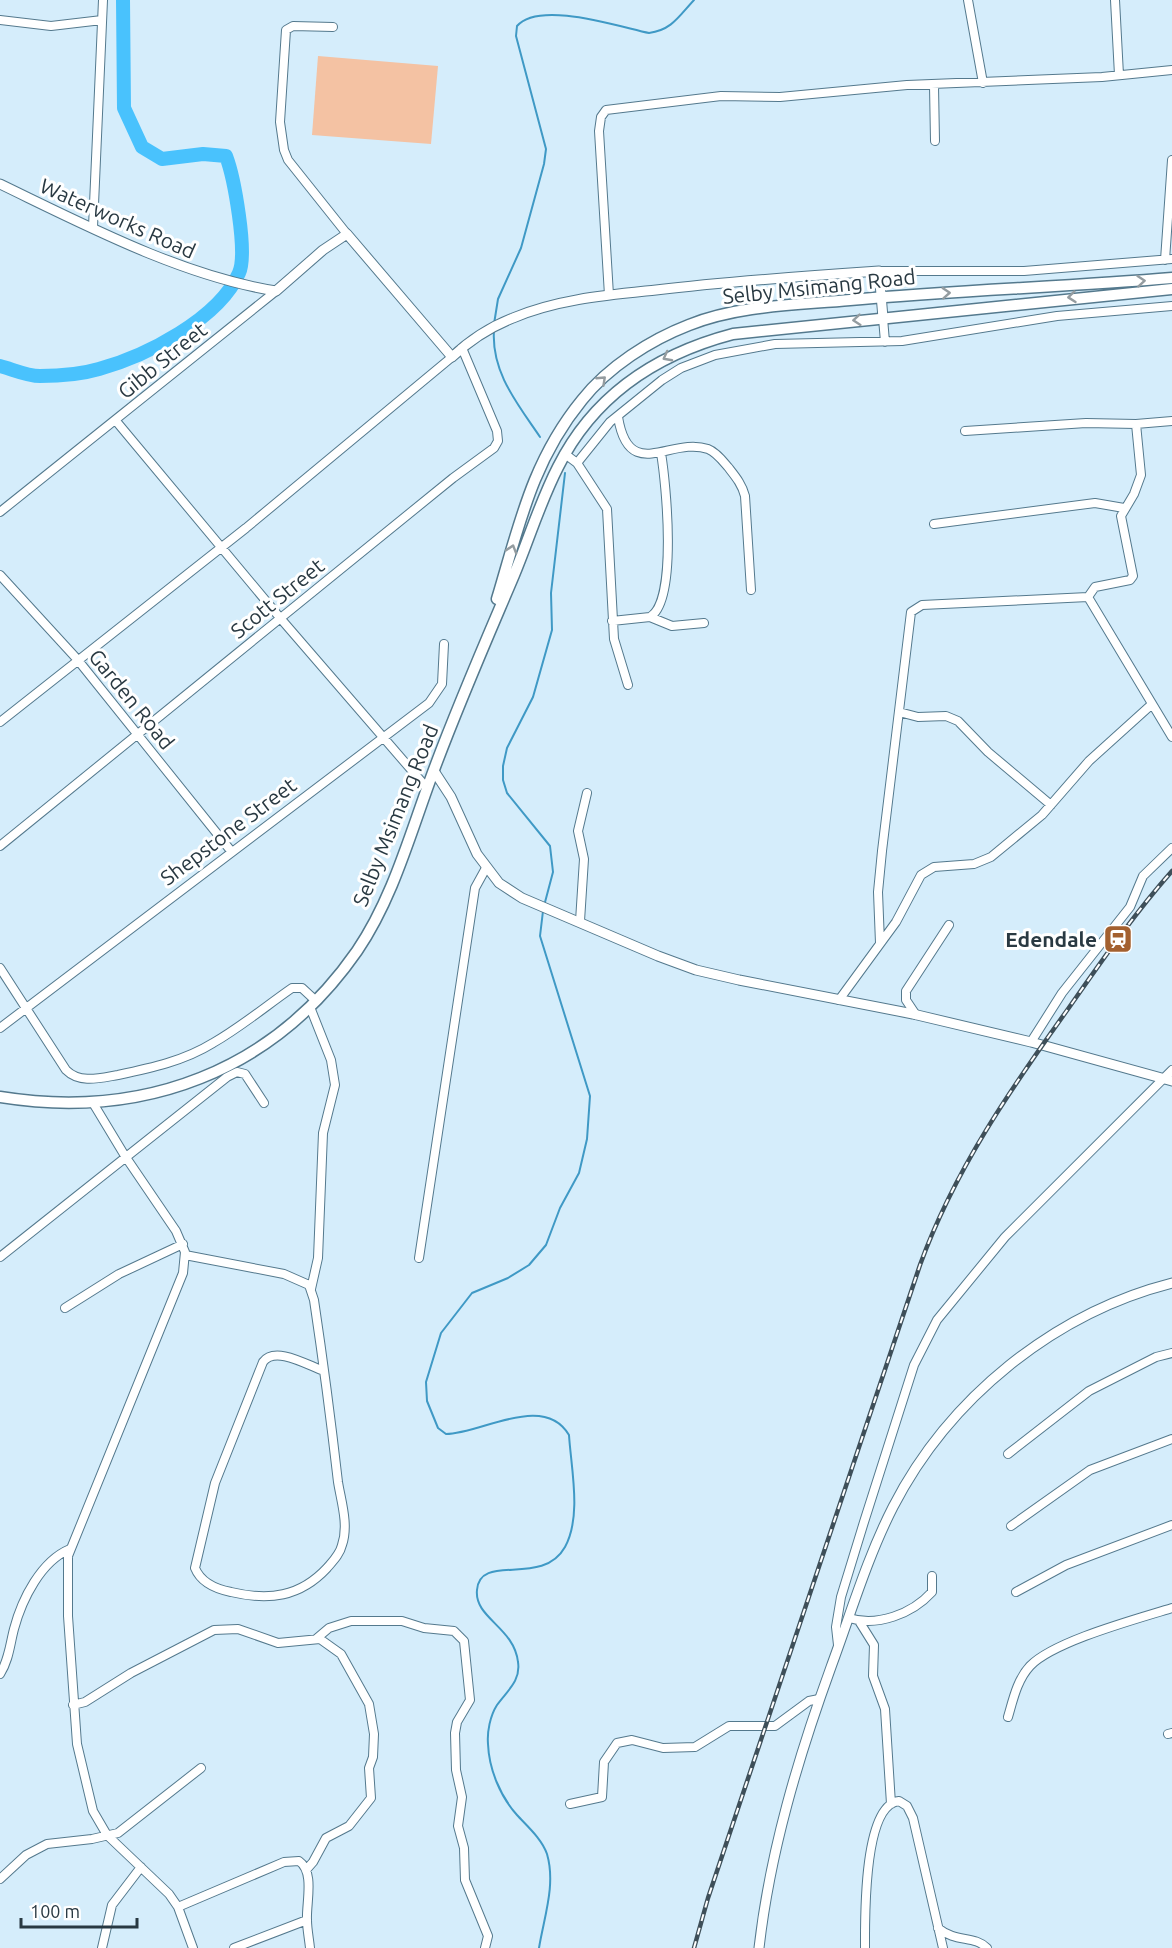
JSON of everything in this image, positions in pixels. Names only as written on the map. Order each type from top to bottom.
[{"type":"main road","name":"Selby Msimang Road","points":[[483,645],[541,462],[583,399],[613,370],[647,346],[688,325],[722,315],[882,296],[1171,288]]},
{"type":"main road","name":"Selby Msimang Road","points":[[0,1097],[29,1102],[93,1103],[157,1092],[197,1081],[239,1060],[313,1004],[356,952],[375,921],[395,879],[483,645],[564,454],[588,420],[612,396],[646,369],[681,350],[743,332],[1171,288]]},
{"type":"street","points":[[93,227],[104,0]]},
{"type":"street","points":[[968,0],[983,83]]},
{"type":"street","points":[[1115,0],[1119,75]]},
{"type":"street","points":[[0,20],[51,26],[102,20]]},
{"type":"street","points":[[333,27],[292,26],[286,30],[280,135],[288,160],[347,234],[452,357]]},
{"type":"street","points":[[609,295],[599,131],[601,117],[606,110],[722,96],[780,97],[907,85],[934,86],[1172,70]]},
{"type":"street","points":[[934,86],[935,141]]},
{"type":"street","points":[[0,722],[77,659],[222,547],[462,348],[510,319],[546,307],[609,295],[879,271],[1024,271],[1168,260],[1172,160]]},
{"type":"street","name":"Waterworks Road","points":[[0,184],[188,269],[250,287],[276,291]]},
{"type":"street","name":"Gibb Street","points":[[0,512],[116,421],[323,250],[347,234]]},
{"type":"street","points":[[879,271],[885,342]]},
{"type":"street","points":[[577,463],[618,417],[672,374],[715,355],[775,344],[885,342],[1057,316],[1172,306]]},
{"type":"street","name":"Scott Street","points":[[0,846],[497,444],[497,431],[462,348]]},
{"type":"street","points":[[618,417],[622,438],[629,447],[638,452],[661,453],[702,447],[710,449],[739,482],[745,496],[751,590]]},
{"type":"street","points":[[116,421],[281,619],[428,788]]},
{"type":"street","points":[[965,431],[1086,423],[1136,424],[1172,421]]},
{"type":"street","points":[[1088,597],[1091,590],[1098,586],[1132,578],[1133,565],[1121,525],[1124,508],[1134,494],[1141,475],[1136,424]]},
{"type":"street","points":[[650,617],[660,606],[666,580],[667,536],[661,453]]},
{"type":"street","points":[[564,454],[577,463],[607,509],[612,621],[616,654],[628,686]]},
{"type":"street","points":[[934,524],[1095,503],[1124,508]]},
{"type":"street","name":"Garden Road","points":[[0,575],[77,659],[231,851]]},
{"type":"street","points":[[1088,597],[1172,737]]},
{"type":"street","points":[[880,943],[879,892],[910,616],[917,606],[1088,597]]},
{"type":"street","points":[[612,621],[650,617],[672,626],[704,623]]},
{"type":"street","name":"Shepstone Street","points":[[0,1028],[436,696],[443,678],[444,644]]},
{"type":"street","points":[[839,1000],[880,943],[926,870],[986,860],[1051,805],[1103,747],[1151,705]]},
{"type":"street","points":[[899,712],[918,717],[945,716],[958,721],[988,752],[1051,805]]},
{"type":"street","points":[[434,771],[452,797],[486,868],[499,883],[522,898],[696,970],[916,1015],[1031,1042],[1167,1080]]},
{"type":"street","points":[[580,921],[584,859],[578,831],[587,793]]},
{"type":"street","points":[[1031,1042],[1062,993],[1130,907],[1143,876],[1172,849]]},
{"type":"street","points":[[419,1258],[475,888],[486,868]]},
{"type":"street","points":[[916,1015],[906,1000],[906,991],[949,925]]},
{"type":"street","points":[[0,968],[66,1070],[74,1078],[93,1078],[133,1072],[187,1057],[231,1032],[292,988],[302,988],[313,1004],[331,1060],[335,1085],[323,1133],[318,1258],[311,1289],[324,1371],[344,1519],[344,1539],[339,1554],[307,1586],[288,1594],[251,1597],[203,1581],[195,1568],[197,1551],[215,1483],[263,1362],[267,1357],[276,1354],[324,1371]]},
{"type":"street","points":[[838,1648],[836,1627],[841,1597],[914,1365],[937,1320],[1005,1237],[1167,1080],[1172,1070]]},
{"type":"street","points":[[0,1257],[227,1077],[242,1072],[264,1103]]},
{"type":"street","points":[[197,1081],[204,1095]]},
{"type":"street","points":[[93,1103],[183,1244],[185,1255],[180,1281],[138,1379],[106,1467],[70,1549],[67,1605],[73,1705],[83,1776],[93,1811],[106,1835],[160,1884],[178,1907],[192,1948]]},
{"type":"street","points":[[64,1308],[119,1274],[183,1244]]},
{"type":"street","points":[[185,1255],[284,1274],[302,1280],[311,1289]]},
{"type":"street","points":[[759,1948],[770,1875],[794,1779],[819,1699],[873,1552],[901,1491],[926,1453],[969,1402],[1006,1367],[1048,1337],[1132,1296],[1172,1283]]},
{"type":"street","points":[[1008,1454],[1089,1391],[1156,1357],[1172,1353]]},
{"type":"street","points":[[1011,1526],[1090,1470],[1172,1439]]},
{"type":"street","points":[[1016,1592],[1080,1559],[1172,1525]]},
{"type":"street","points":[[0,1674],[8,1658],[15,1626],[28,1595],[53,1558],[70,1549]]},
{"type":"street","points":[[849,1618],[859,1621],[886,1618],[916,1605],[932,1592],[932,1576]]},
{"type":"street","points":[[1008,1717],[1023,1676],[1042,1658],[1114,1626],[1172,1608]]},
{"type":"street","points":[[316,1639],[322,1632],[341,1622],[402,1621],[424,1628],[454,1631],[464,1641],[470,1700],[458,1722],[455,1733],[456,1770],[462,1797],[458,1826],[464,1848],[465,1880],[488,1936],[485,1948]]},
{"type":"street","points":[[859,1621],[874,1646],[873,1676],[885,1709],[889,1733],[891,1804],[877,1829],[866,1879],[865,1948]]},
{"type":"street","points":[[73,1705],[84,1702],[131,1673],[214,1630],[238,1629],[278,1643],[316,1639],[341,1654],[362,1690],[373,1720],[369,1801],[357,1812],[346,1828],[323,1840],[316,1858],[306,1870]]},
{"type":"street","points":[[570,1804],[602,1797],[604,1762],[617,1743],[632,1740],[663,1748],[695,1747],[734,1725],[775,1726],[810,1700],[819,1699]]},
{"type":"street","points":[[0,1879],[20,1860],[42,1846],[118,1833],[201,1768]]},
{"type":"street","points":[[891,1804],[904,1803],[911,1813],[943,1948]]},
{"type":"street","points":[[178,1907],[284,1862],[299,1861],[306,1870],[310,1948]]},
{"type":"street","points":[[102,1948],[111,1905],[141,1867]]},
{"type":"street","points":[[234,1948],[307,1920]]},
{"type":"street","points":[[938,1928],[952,1938],[976,1941],[987,1948]]},
{"type":"shaded area","points":[[318,56],[438,66],[431,144],[312,135]]},
{"type":"waterway","points":[[0,366],[30,375],[47,376],[85,372],[118,363],[159,345],[198,320],[229,290],[239,273],[241,233],[233,180],[226,156],[203,154],[162,159],[142,147],[124,108],[123,0]]},
{"type":"waterway","points":[[494,324],[498,299],[521,248],[546,149],[516,36],[517,26],[528,19],[543,15],[561,15],[600,21],[649,33],[664,29],[694,0]]},
{"type":"waterway","points":[[494,330],[494,345],[501,373],[540,437]]},
{"type":"waterway","points":[[544,906],[553,872],[550,846],[507,793],[503,780],[503,766],[507,748],[533,697],[552,630],[551,593],[565,473]]},
{"type":"waterway","points":[[539,1948],[550,1889],[547,1854],[538,1838],[511,1808],[501,1791],[493,1772],[488,1744],[493,1714],[515,1680],[518,1662],[509,1640],[482,1608],[477,1590],[481,1579],[489,1573],[542,1566],[555,1559],[565,1547],[570,1535],[574,1507],[569,1435],[558,1423],[544,1417],[528,1416],[446,1434],[438,1428],[427,1401],[426,1382],[441,1333],[472,1293],[508,1278],[529,1265],[546,1245],[560,1208],[579,1173],[587,1139],[590,1096],[540,936],[543,911]]},
{"type":"railway","points":[[694,1948],[708,1898],[920,1265],[934,1230],[966,1164],[1046,1039],[1118,938],[1172,871]]},
{"type":"place","name":"Edendale","points":[[1118,939]]}]
